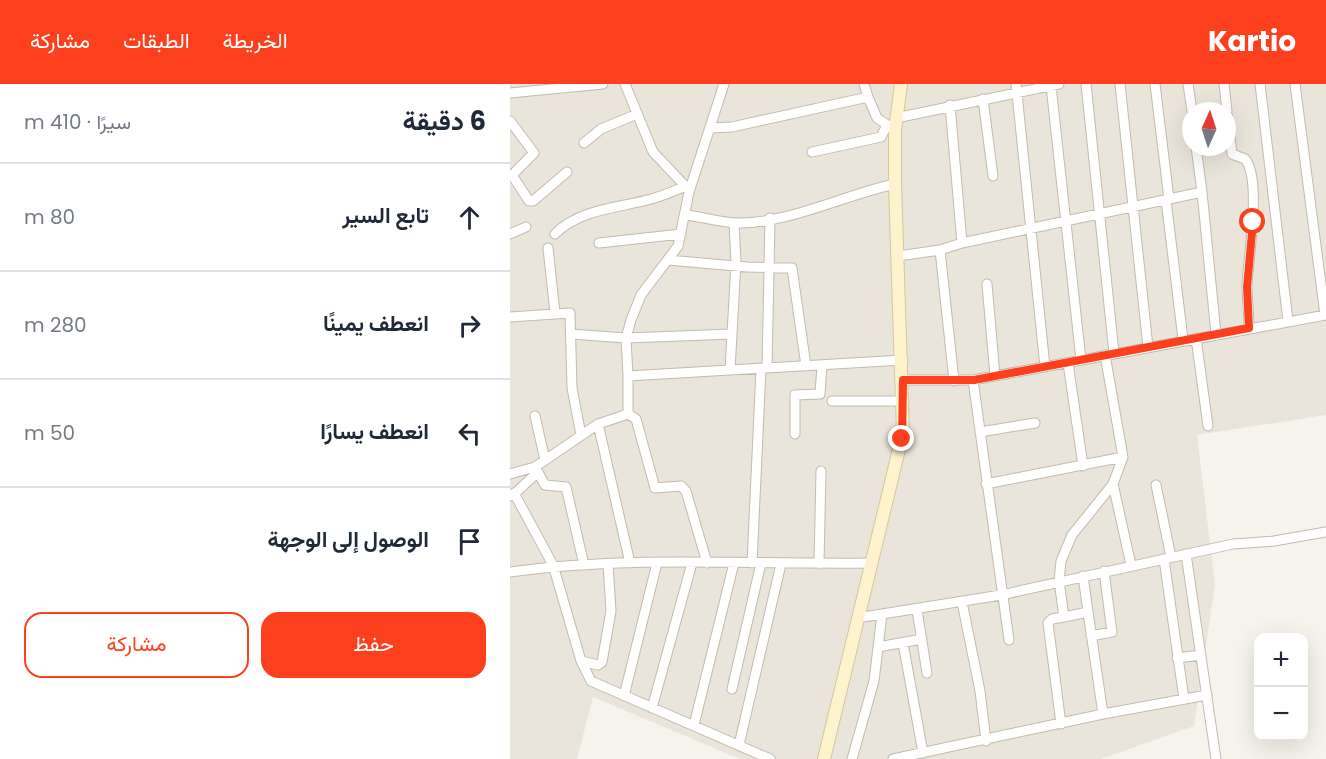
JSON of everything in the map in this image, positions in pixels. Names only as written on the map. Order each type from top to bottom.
[{"type":"main road","points":[[824,759],[902,439],[903,360],[892,125],[901,84]]},
{"type":"street","points":[[510,93],[603,84]]},
{"type":"street","points":[[625,84],[653,152],[687,189]]},
{"type":"street","points":[[628,414],[626,338],[641,295],[678,246],[686,214],[687,189],[724,84]]},
{"type":"street","points":[[864,84],[877,118],[892,125]]},
{"type":"street","points":[[1064,617],[1059,581],[1061,561],[1072,535],[1113,484],[1124,457],[1109,354],[1086,84]]},
{"type":"street","points":[[1120,84],[1148,346]]},
{"type":"street","points":[[1155,84],[1183,339]]},
{"type":"street","points":[[1188,84],[1190,102]]},
{"type":"street","points":[[1224,84],[1226,102]]},
{"type":"street","points":[[1260,84],[1288,321]]},
{"type":"street","points":[[903,380],[974,380],[1183,339],[1325,315],[1295,84]]},
{"type":"street","points":[[812,152],[880,137],[892,125],[950,105],[983,99],[1016,88],[1055,85],[1066,222],[1081,360]]},
{"type":"street","points":[[1016,88],[1045,367]]},
{"type":"street","points":[[710,128],[732,127],[868,97]]},
{"type":"street","points":[[983,99],[993,176]]},
{"type":"street","points":[[950,105],[962,243]]},
{"type":"street","points":[[584,143],[601,129],[637,114]]},
{"type":"street","points":[[510,121],[534,153],[512,176],[529,201],[533,201],[567,172]]},
{"type":"street","points":[[1197,156],[1216,334]]},
{"type":"street","points":[[1236,156],[1245,159],[1250,168],[1254,215],[1247,287],[1249,328]]},
{"type":"street","points":[[686,214],[734,223],[770,218],[895,184]]},
{"type":"street","points":[[555,234],[569,223],[599,210],[649,200],[687,189]]},
{"type":"street","points":[[898,256],[940,250],[962,243],[1202,192]]},
{"type":"street","points":[[732,689],[757,563],[770,218]]},
{"type":"street","points":[[730,370],[736,266],[734,223]]},
{"type":"street","points":[[510,234],[526,227]]},
{"type":"street","points":[[599,243],[681,234]]},
{"type":"street","points":[[548,248],[555,313]]},
{"type":"street","points":[[940,250],[954,381]]},
{"type":"street","points":[[668,260],[736,266],[789,267],[793,270],[806,366]]},
{"type":"street","points":[[987,284],[995,376]]},
{"type":"street","points":[[510,317],[570,313],[572,388],[581,435]]},
{"type":"street","points":[[571,334],[626,338],[732,334]]},
{"type":"street","points":[[1196,338],[1208,426]]},
{"type":"street","points":[[628,376],[903,360]]},
{"type":"street","points":[[1068,363],[1083,466]]},
{"type":"street","points":[[795,434],[795,395],[820,394],[822,364]]},
{"type":"street","points":[[974,380],[1001,595],[1010,640]]},
{"type":"street","points":[[832,401],[904,401]]},
{"type":"street","points":[[628,414],[598,424],[545,460],[512,496],[553,565],[587,676],[594,683],[770,759]]},
{"type":"street","points":[[628,414],[636,419],[655,488],[681,486],[686,491],[707,563]]},
{"type":"street","points":[[535,416],[545,460]]},
{"type":"street","points":[[980,432],[1035,423]]},
{"type":"street","points":[[598,424],[630,563]]},
{"type":"street","points":[[986,484],[1124,457]]},
{"type":"street","points":[[510,474],[537,469]]},
{"type":"street","points":[[537,469],[549,487],[566,487],[584,565]]},
{"type":"street","points":[[819,564],[821,471]]},
{"type":"street","points":[[1113,484],[1131,565]]},
{"type":"street","points":[[1156,485],[1184,699]]},
{"type":"street","points":[[857,618],[1001,595],[1186,554],[1326,531]]},
{"type":"street","points":[[1186,554],[1216,759]]},
{"type":"street","points":[[510,572],[553,565],[657,562],[873,563]]},
{"type":"street","points":[[624,696],[657,562]]},
{"type":"street","points":[[652,708],[692,563]]},
{"type":"street","points":[[694,725],[734,563]]},
{"type":"street","points":[[581,661],[598,665],[602,662],[611,611],[608,564]]},
{"type":"street","points":[[739,745],[781,564]]},
{"type":"street","points":[[1091,636],[1112,632],[1104,571]]},
{"type":"street","points":[[1083,576],[1103,714]]},
{"type":"street","points":[[962,602],[980,691],[986,741]]},
{"type":"street","points":[[917,610],[927,673]]},
{"type":"street","points":[[1061,724],[1048,623],[1052,619],[1088,612]]},
{"type":"street","points":[[852,759],[874,681],[882,614]]},
{"type":"street","points":[[878,647],[922,639]]},
{"type":"street","points":[[903,643],[923,753]]},
{"type":"street","points":[[1177,658],[1201,655]]},
{"type":"street","points":[[894,759],[1207,694]]},
{"type":"shaded area","points":[[510,84],[1326,84],[1326,415],[1197,435],[1215,585],[1194,726],[1101,759],[740,759],[593,697],[577,759],[510,759]]},
{"type":"route","points":[[902,439],[903,380],[974,380],[1249,328],[1247,287],[1253,222]]}]
